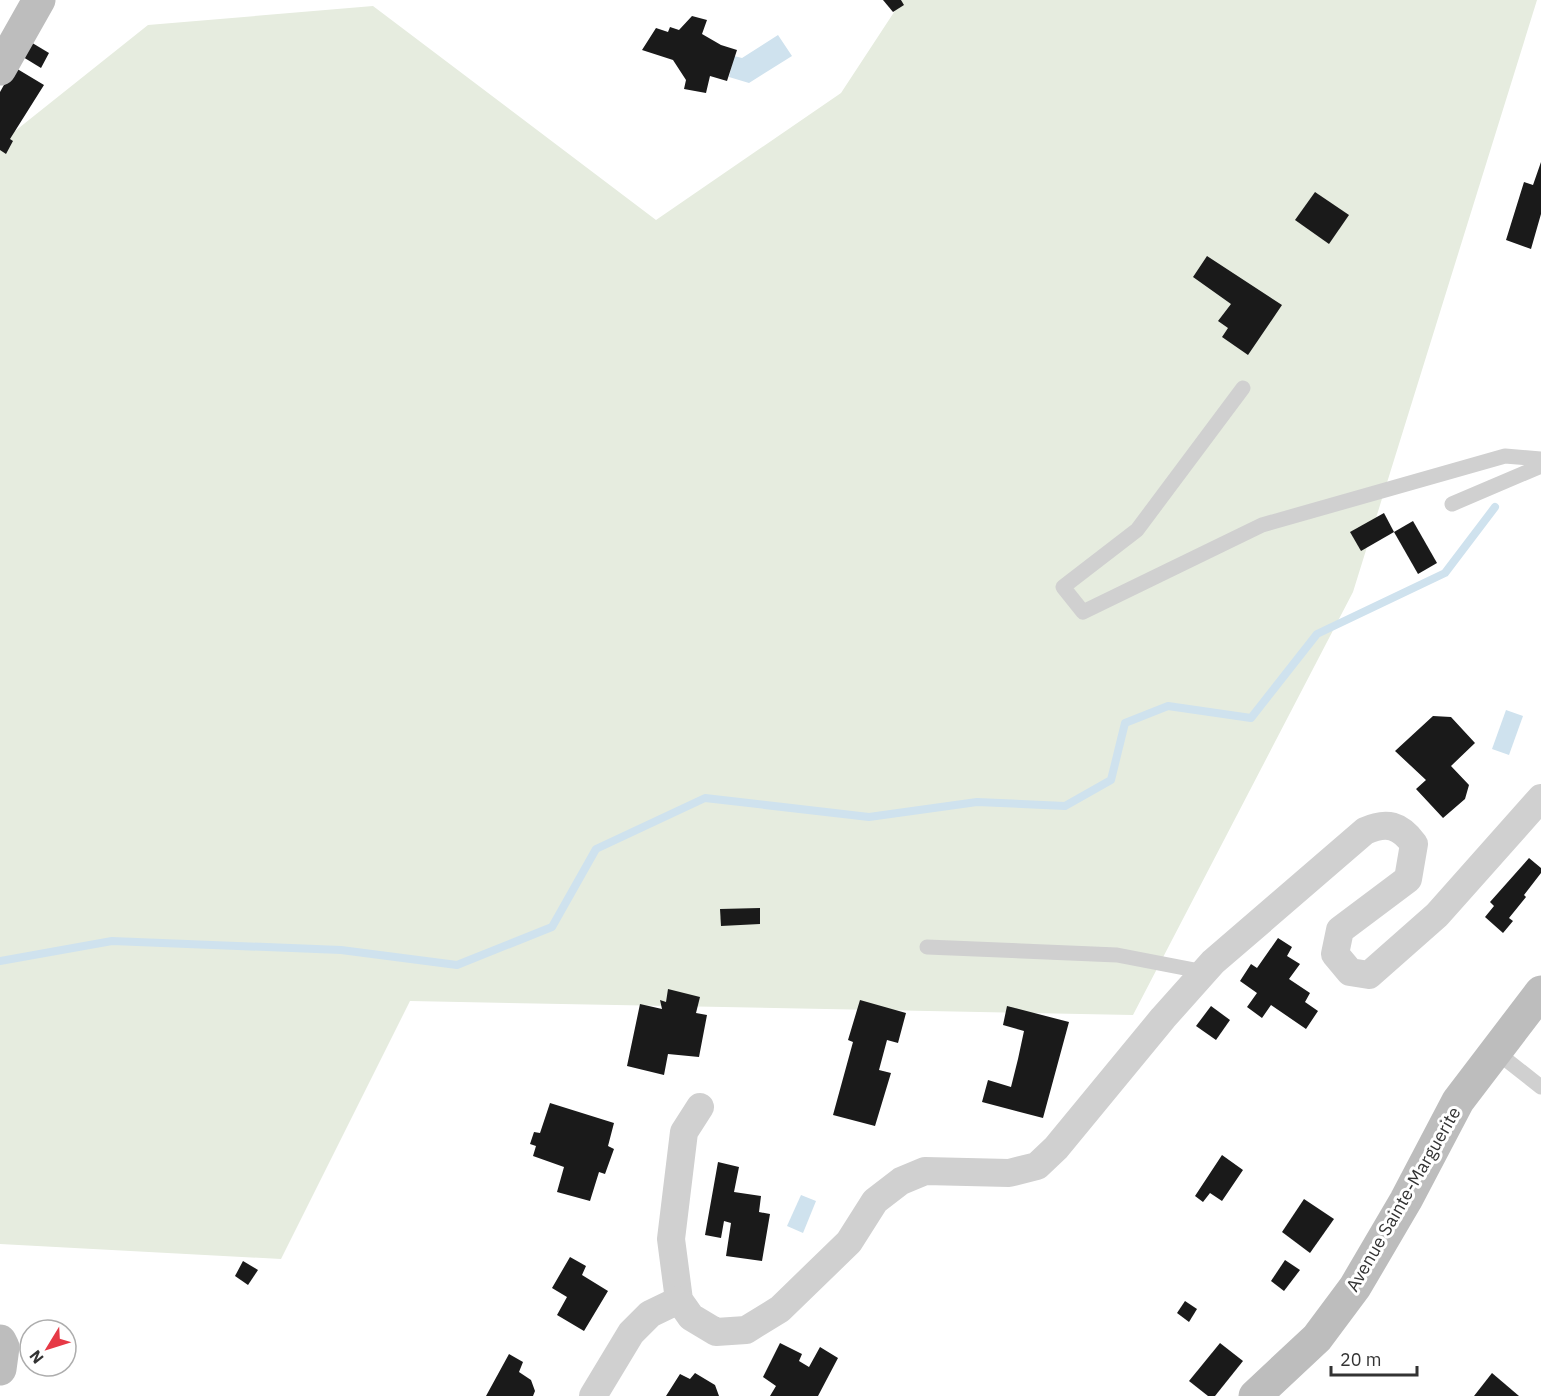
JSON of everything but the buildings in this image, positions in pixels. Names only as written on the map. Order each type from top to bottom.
[{"type":"street","points":[[0,69],[39,0]]},
{"type":"street","points":[[700,1107],[684,1132],[671,1239],[679,1300],[691,1317],[716,1332],[746,1330],[780,1309],[849,1242],[875,1201],[901,1181],[925,1171],[1009,1173],[1036,1167],[1056,1148],[1205,972],[1365,831],[1380,824],[1404,830],[1414,844],[1408,879],[1340,930],[1335,954],[1350,972],[1369,975],[1437,915],[1541,798]]},
{"type":"street","name":"Avenue Sainte-Marguerite","points":[[1255,1396],[1317,1338],[1355,1287],[1406,1200],[1458,1101],[1494,1050],[1541,992]]},
{"type":"street","points":[[593,1396],[631,1333],[650,1314],[679,1300]]},
{"type":"street","points":[[0,1341],[3,1347],[0,1370]]},
{"type":"lane","points":[[1243,388],[1137,530],[1063,587],[1083,612],[1262,525],[1505,456],[1541,459]]},
{"type":"lane","points":[[1452,504],[1541,466]]},
{"type":"lane","points":[[927,947],[1117,955],[1205,972]]},
{"type":"lane","points":[[1494,1050],[1541,1087]]},
{"type":"shaded area","points":[[902,0],[1537,0],[1353,592],[1133,1015],[410,1001],[281,1259],[0,1244],[0,143],[148,25],[373,6],[656,220],[841,93]]},
{"type":"water","points":[[778,35],[792,56],[749,83],[729,77],[734,56],[742,58]]},
{"type":"water","points":[[1506,710],[1523,716],[1509,755],[1492,749]]},
{"type":"water","points":[[801,1195],[816,1201],[803,1233],[787,1226]]},
{"type":"waterway","points":[[0,961],[112,941],[341,950],[457,965],[552,927],[596,849],[705,798],[869,817],[977,802],[1065,806],[1111,780],[1125,723],[1168,706],[1251,718],[1317,634],[1445,573],[1495,507]]}]
